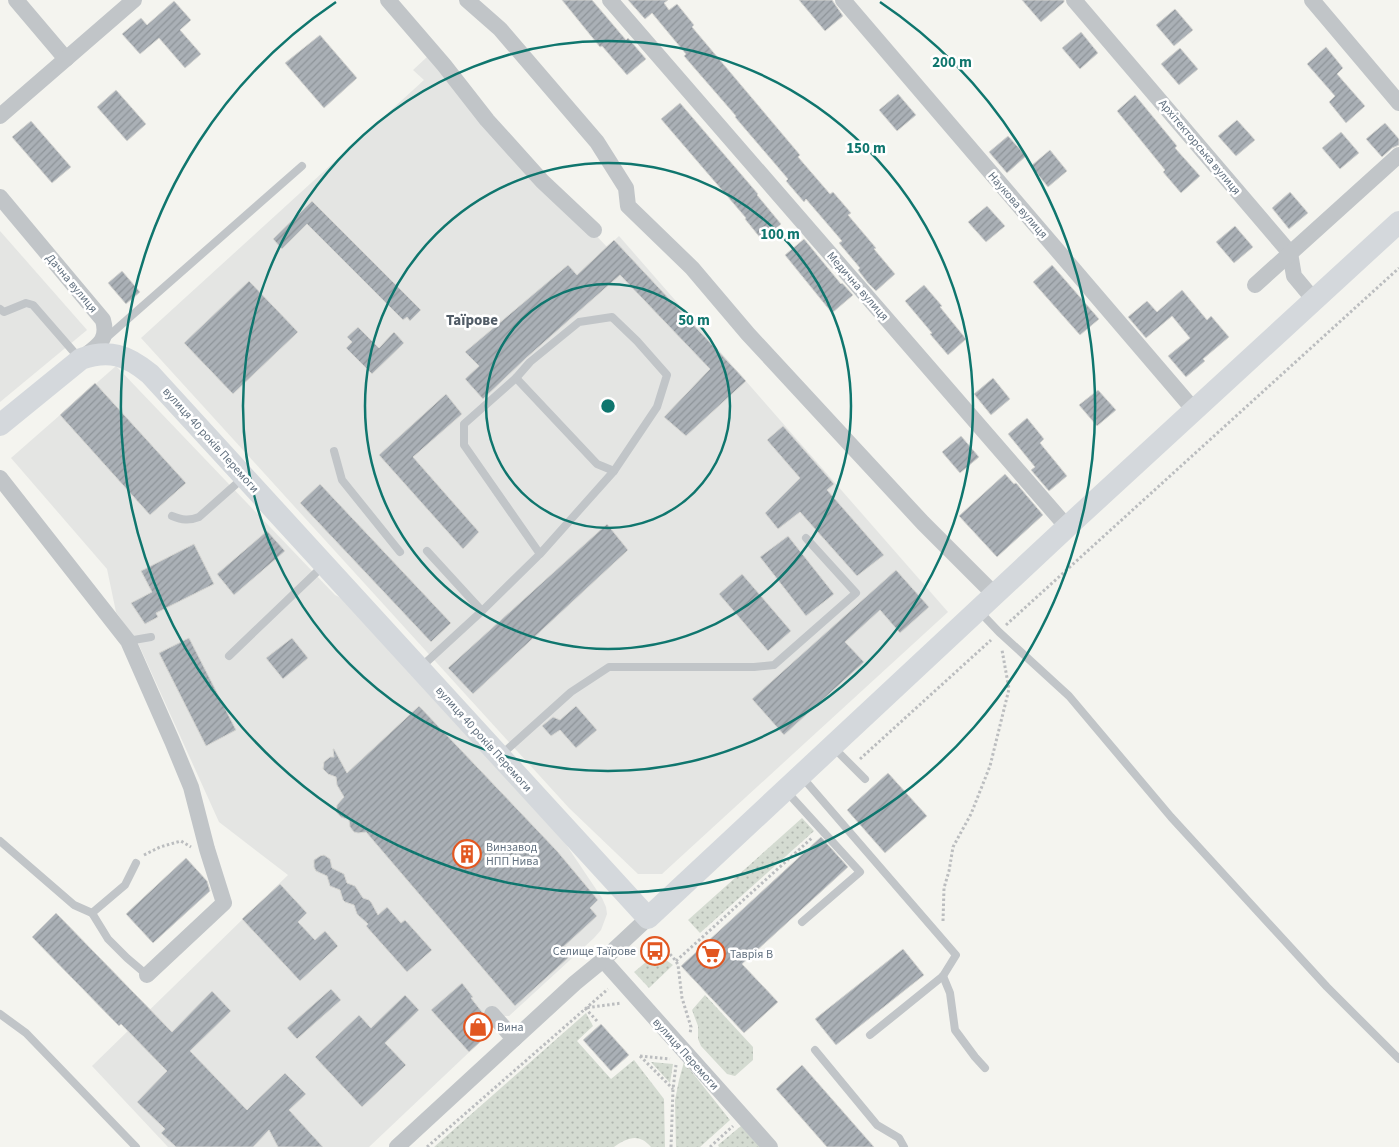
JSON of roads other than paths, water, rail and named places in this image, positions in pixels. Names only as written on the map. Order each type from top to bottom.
[{"type":"street","points":[[16,0],[66,59]]},
{"type":"street","points":[[0,116],[134,0]]},
{"type":"street","points":[[388,0],[444,65],[487,120],[542,180],[594,230]]},
{"type":"street","points":[[467,0],[500,29],[597,142],[626,188],[628,206],[692,268],[748,334],[853,448],[923,523],[995,595]]},
{"type":"street","name":"Медична вулиця","points":[[610,0],[1067,527]]},
{"type":"street","name":"Наукова вулиця","points":[[843,0],[1194,410]]},
{"type":"street","name":"Архітекторська вулиця","points":[[1074,0],[1290,252]]},
{"type":"street","points":[[1312,0],[1399,103]]},
{"type":"street","points":[[1255,285],[1399,155]]},
{"type":"street","name":"Дачна вулиця","points":[[0,196],[102,320],[106,330],[103,340]]},
{"type":"street","points":[[402,1144],[1399,222]]},
{"type":"street","points":[[1290,252],[1294,276],[1314,300]]},
{"type":"street","points":[[0,425],[103,340]]},
{"type":"street","name":"вулиця 40 років Перемоги","points":[[80,359],[94,354],[106,353],[126,357],[150,374],[648,918]]},
{"type":"street","points":[[0,478],[128,641],[191,788],[224,903],[147,975]]},
{"type":"street","name":"вулиця Перемоги","points":[[603,960],[770,1147]]},
{"type":"street","points":[[492,1014],[514,1039]]},
{"type":"lane","points":[[103,340],[302,166]]},
{"type":"lane","points":[[0,309],[4,312],[26,303],[33,305],[80,359]]},
{"type":"lane","points":[[420,669],[540,554],[614,471],[657,407],[667,375],[637,341],[612,317],[579,322],[530,362],[516,378],[464,424],[464,445],[540,554]]},
{"type":"lane","points":[[516,378],[597,464],[614,471]]},
{"type":"lane","points":[[334,452],[342,480],[400,552]]},
{"type":"lane","points":[[172,516],[182,520],[199,518],[244,476]]},
{"type":"lane","points":[[499,756],[571,692],[609,667],[774,665],[856,592],[806,538]]},
{"type":"lane","points":[[427,551],[482,611]]},
{"type":"lane","points":[[229,656],[325,564]]},
{"type":"lane","points":[[978,610],[999,632],[1069,696],[1171,817],[1327,987],[1399,1059]]},
{"type":"lane","points":[[128,641],[151,637]]},
{"type":"lane","points":[[832,746],[865,778]]},
{"type":"lane","points":[[793,783],[821,830],[860,872],[802,922]]},
{"type":"lane","points":[[793,783],[942,938],[956,955],[943,976],[870,1035]]},
{"type":"lane","points":[[0,841],[74,905],[92,913],[108,939],[147,975]]},
{"type":"lane","points":[[92,913],[125,884],[136,863]]},
{"type":"lane","points":[[943,976],[950,993],[955,1030],[985,1068]]},
{"type":"lane","points":[[0,1014],[26,1032],[136,1147]]},
{"type":"lane","points":[[815,1050],[877,1125],[899,1138],[904,1147]]},
{"type":"place","name":"Винзавод НПП Нива","points":[[467,854]]},
{"type":"place","name":"Селище Таїрове","points":[[655,951]]},
{"type":"place","name":"Таврія В","points":[[711,954]]},
{"type":"place","name":"Вина","points":[[478,1027]]},
{"type":"district","name":"Таїрове","points":[[472,320]]}]
